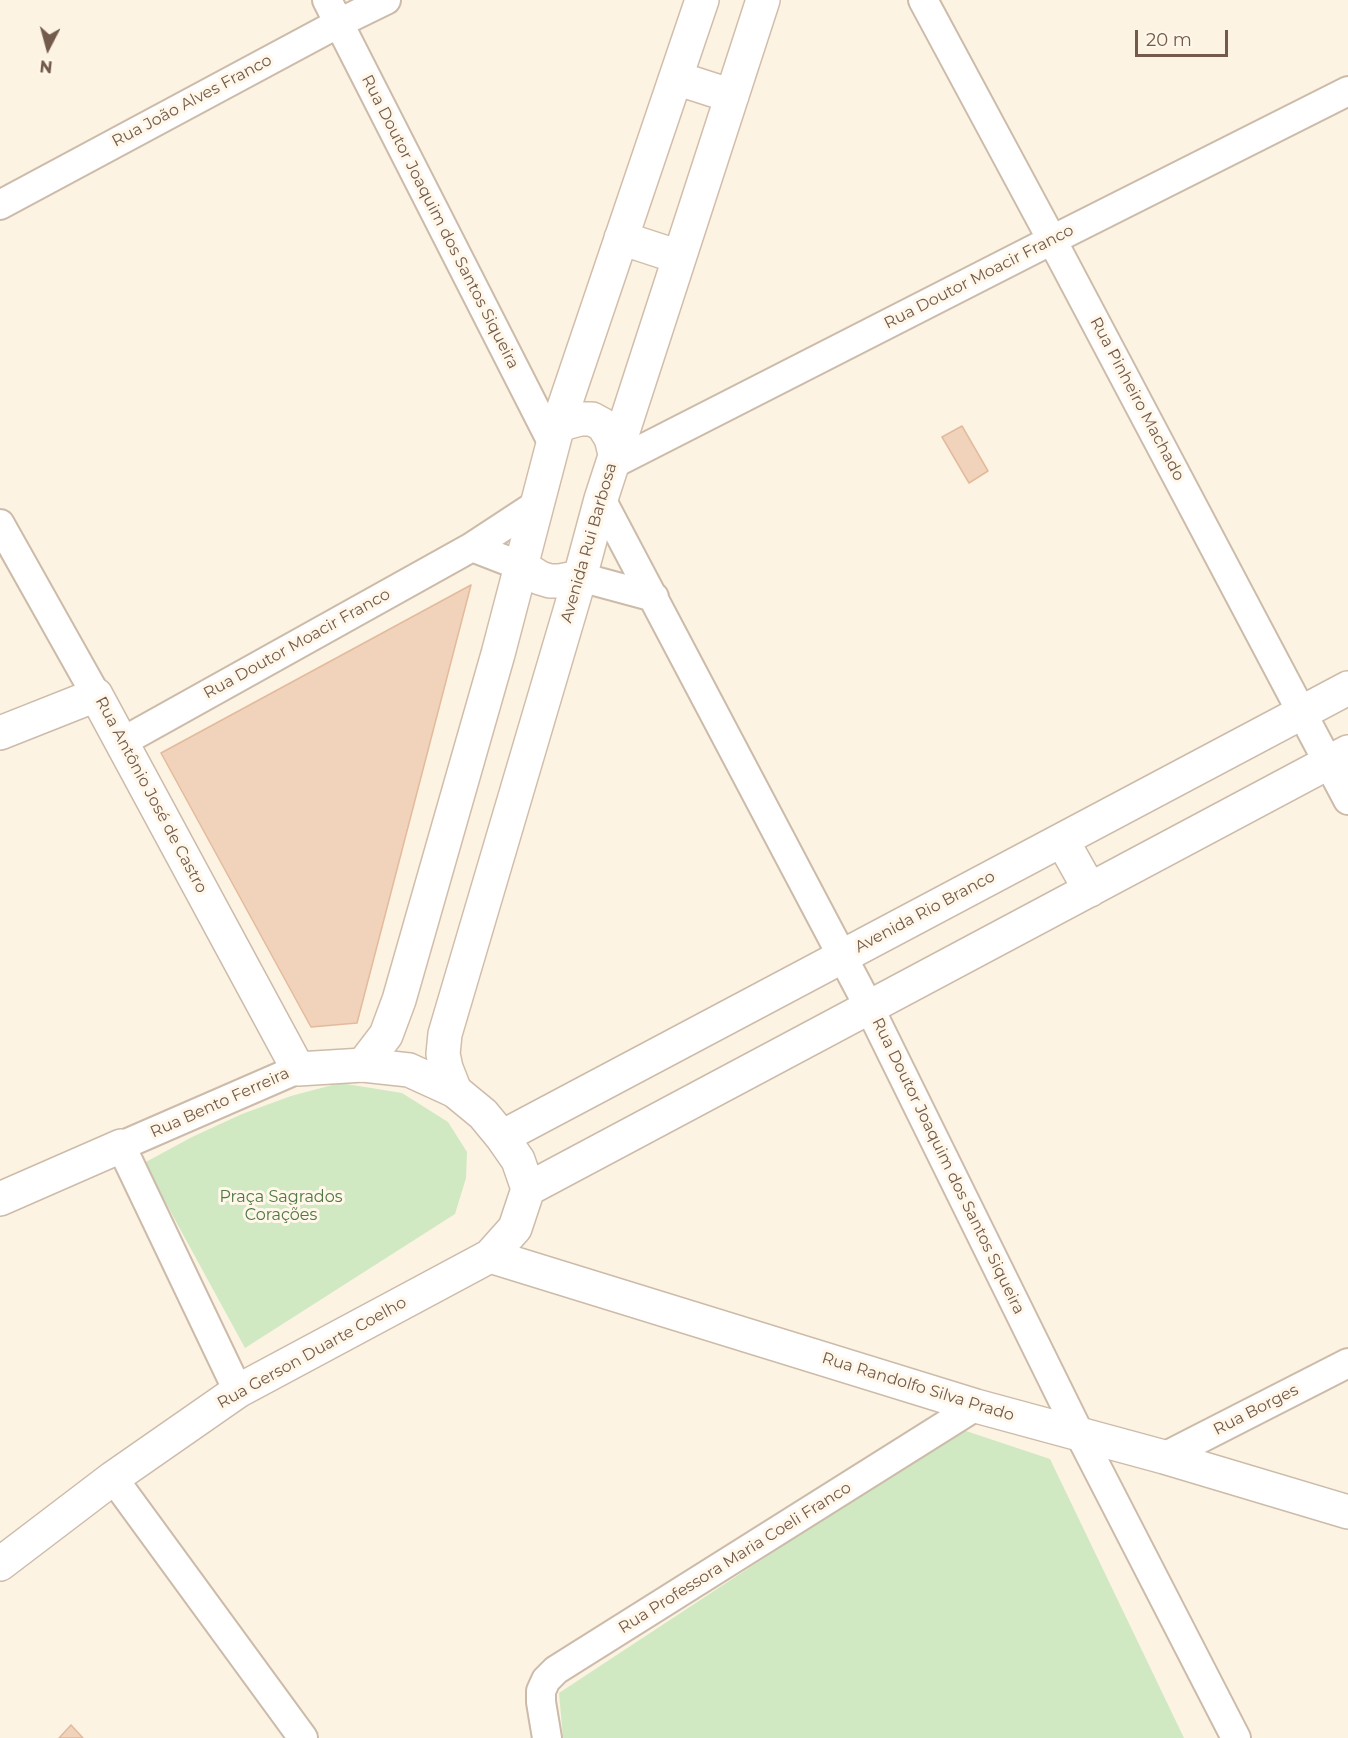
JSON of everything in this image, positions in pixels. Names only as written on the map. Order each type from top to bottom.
[{"type":"street","name":"Rua João Alves Franco","points":[[0,205],[333,11],[386,0]]},
{"type":"street","points":[[363,1065],[386,1035],[399,1000],[498,654],[556,434],[702,0]]},
{"type":"street","name":"Avenida Rui Barbosa","points":[[455,1091],[445,1061],[445,1034],[601,499],[763,0]]},
{"type":"street","name":"Rua Pinheiro Machado","points":[[923,0],[1302,712],[1338,757],[1348,800]]},
{"type":"street","name":"Rua Doutor Joaquim dos Santos Siqueira","points":[[333,11],[556,434]]},
{"type":"street","points":[[676,78],[732,96]]},
{"type":"street","name":"Rua Doutor Moacir Franco","points":[[613,460],[1348,92]]},
{"type":"street","points":[[621,238],[679,257]]},
{"type":"street","points":[[556,434],[580,419],[592,419],[603,425],[611,438],[613,460]]},
{"type":"street","name":"Rua Doutor Joaquim dos Santos Siqueira","points":[[601,499],[869,1007],[1079,1433],[1236,1738]]},
{"type":"street","name":"Rua Doutor Moacir Franco","points":[[122,741],[472,547],[536,506]]},
{"type":"street","name":"Rua Antônio José de Castro","points":[[0,524],[122,741],[298,1069]]},
{"type":"street","points":[[472,547],[521,566],[540,578],[550,581],[580,577],[654,597]]},
{"type":"street","name":"Avenida Rio Branco","points":[[502,1137],[1348,688]]},
{"type":"street","points":[[0,733],[96,695]]},
{"type":"street","points":[[502,1137],[518,1160],[528,1189],[1338,757]]},
{"type":"street","points":[[1062,840],[1090,890]]},
{"type":"street","name":"Rua Bento Ferreira","points":[[0,1199],[298,1069],[363,1065],[409,1070],[455,1091],[483,1114],[502,1137]]},
{"type":"street","points":[[121,1146],[238,1391]]},
{"type":"street","name":"Rua Gerson Duarte Coelho","points":[[0,1564],[113,1478],[238,1391],[490,1256],[515,1228],[528,1189]]},
{"type":"street","name":"Rua Randolfo Silva Prado","points":[[490,1256],[976,1406],[1164,1457],[1348,1512]]},
{"type":"street","name":"Rua Borges","points":[[1164,1457],[1348,1363]]},
{"type":"street","name":"Rua Professora Maria Coeli Franco","points":[[547,1738],[541,1691],[546,1680],[556,1670],[976,1406]]},
{"type":"street","points":[[113,1478],[303,1738]]},
{"type":"green space","name":"Praça Sagrados Corações","points":[[340,1083],[402,1093],[448,1122],[467,1152],[466,1178],[455,1214],[245,1348],[144,1163],[242,1114],[291,1096]]},
{"type":"green space","points":[[960,1429],[1050,1459],[1184,1738],[563,1738],[559,1693]]},
{"type":"building","points":[[962,426],[988,471],[969,483],[942,437]]},
{"type":"building","points":[[471,585],[357,1023],[311,1027],[161,753]]},
{"type":"building","points":[[71,1725],[83,1738],[59,1738]]}]
